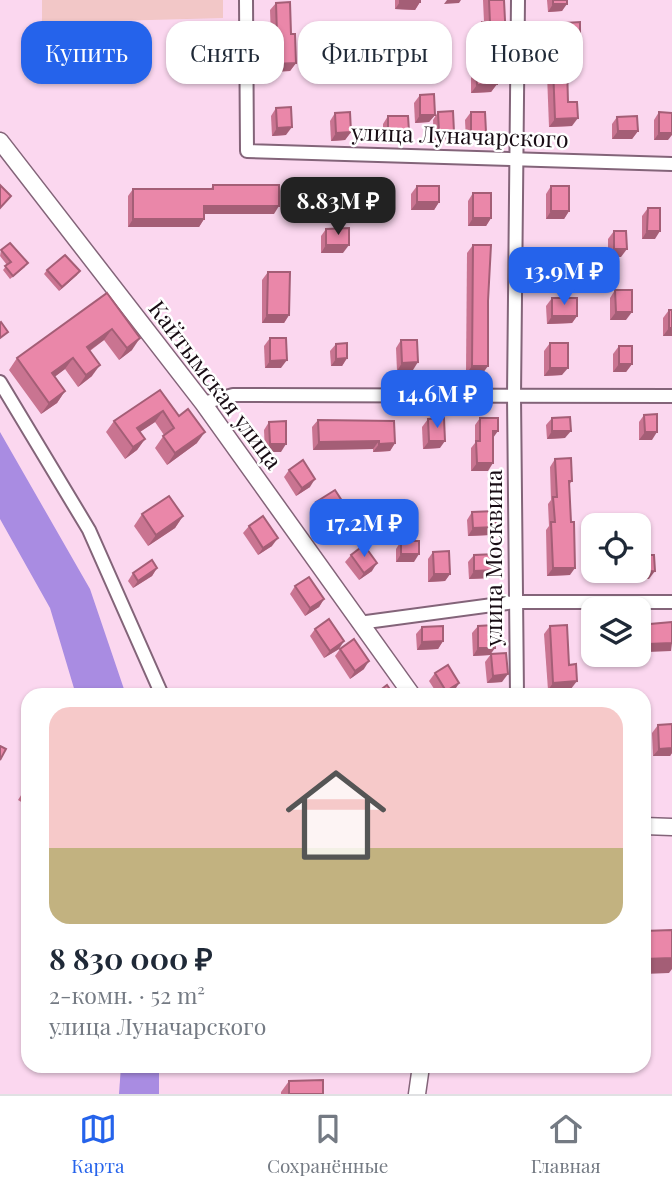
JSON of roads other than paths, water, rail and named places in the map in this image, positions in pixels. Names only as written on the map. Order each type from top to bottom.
[{"type":"street","name":"улица Луначарского","points":[[246,0],[247,151],[672,164]]},
{"type":"street","name":"улица Москвина","points":[[517,688],[514,396],[518,0]]},
{"type":"street","name":"Кайтымская улица","points":[[0,141],[203,403],[407,688]]},
{"type":"street","points":[[0,382],[89,530],[159,688]]},
{"type":"street","points":[[203,403],[233,396],[672,396]]},
{"type":"street","points":[[359,623],[515,602],[672,602]]},
{"type":"street","points":[[651,826],[672,827]]},
{"type":"street","points":[[417,1094],[420,1073]]}]
